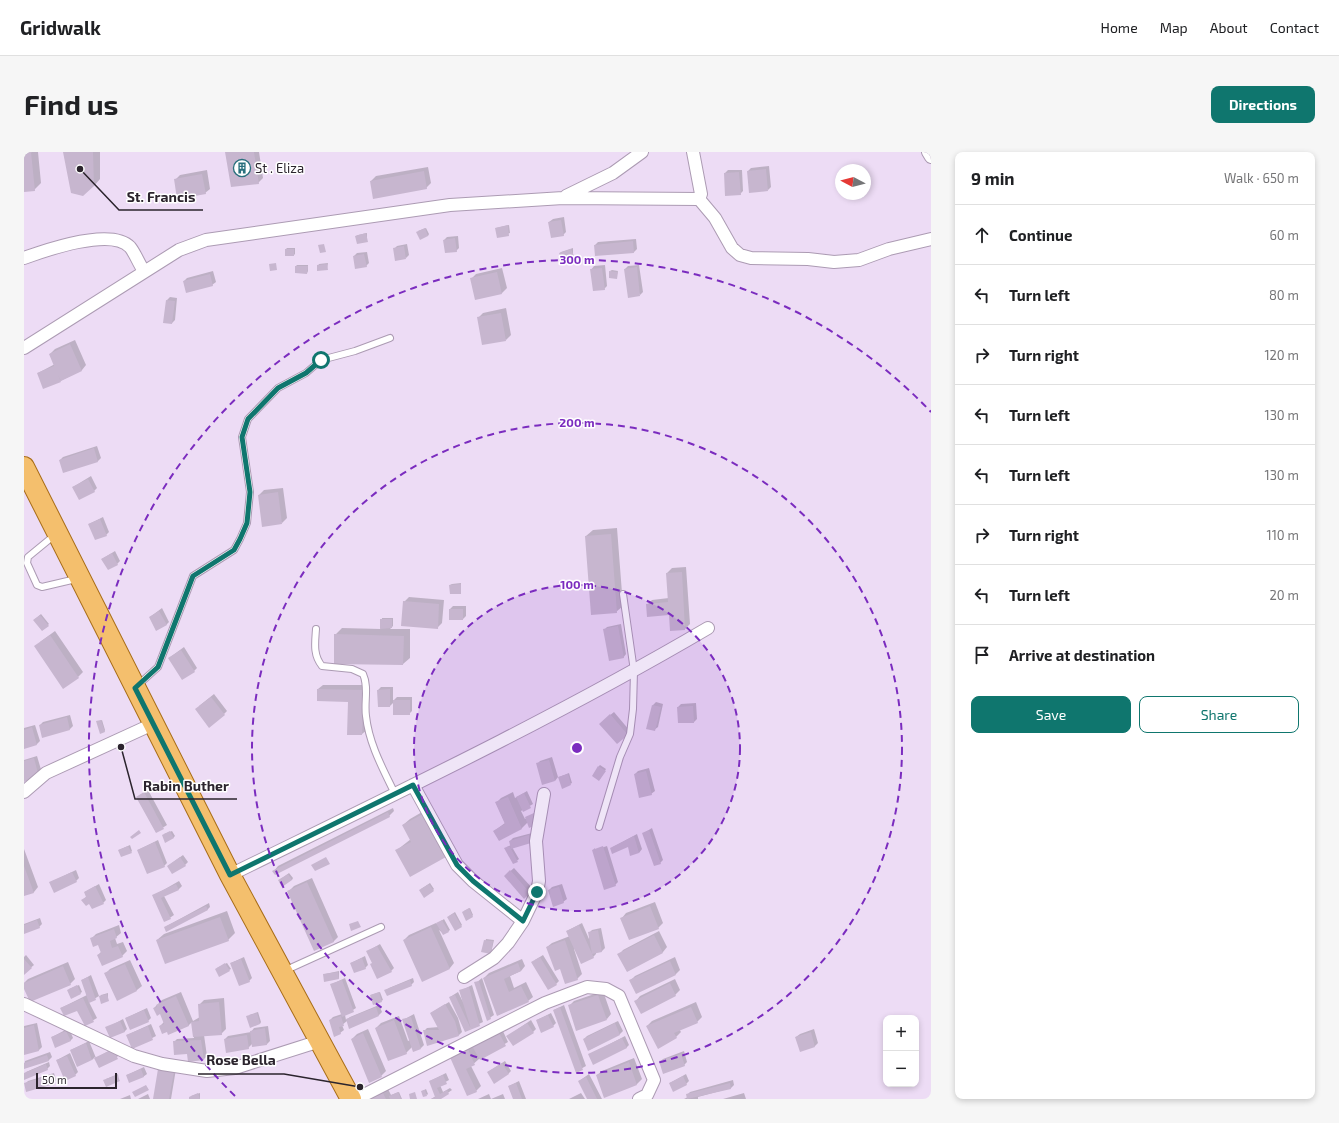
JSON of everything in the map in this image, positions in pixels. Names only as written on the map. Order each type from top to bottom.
[{"type":"main road","points":[[24,467],[230,875],[351,1099]]},
{"type":"street","points":[[563,198],[613,173],[642,152]]},
{"type":"street","points":[[693,152],[701,194],[699,199]]},
{"type":"street","points":[[928,152],[931,157]]},
{"type":"street","points":[[24,348],[179,250],[206,240],[450,205],[563,198],[699,199],[715,218],[732,248],[740,255],[751,258],[808,259],[834,262],[859,260],[889,249],[931,238]]},
{"type":"street","points":[[24,258],[85,241],[108,239],[122,241],[130,247],[144,271]]},
{"type":"street","points":[[230,875],[413,785],[634,671],[708,628]]},
{"type":"street","points":[[24,792],[46,773],[153,724]]},
{"type":"street","points":[[413,785],[457,865],[473,881],[523,921]]},
{"type":"street","points":[[464,977],[494,958],[508,943],[523,921],[537,892],[538,881],[536,841],[544,794]]},
{"type":"street","points":[[356,1099],[545,1003],[587,987],[606,989],[619,996],[654,1080],[647,1095],[638,1099]]},
{"type":"street","points":[[24,1004],[134,1056],[162,1064],[207,1071],[235,1068],[320,1041]]},
{"type":"lane","points":[[135,688],[158,667],[193,576],[234,550],[247,523],[250,492],[242,437],[248,419],[278,388],[306,373],[321,360],[355,351],[390,338]]},
{"type":"lane","points":[[57,533],[28,557],[27,563],[37,585],[42,587],[80,578]]},
{"type":"lane","points":[[599,827],[620,757],[630,734],[633,709],[634,671],[622,594]]},
{"type":"lane","points":[[316,630],[315,651],[317,660],[322,666],[352,669],[363,674],[366,689],[366,716],[370,737],[395,794]]},
{"type":"lane","points":[[283,972],[381,927]]},
{"type":"building","points":[[24,152],[31,152],[35,191],[24,192]]},
{"type":"building","points":[[63,152],[93,152],[94,186],[83,196],[71,193]]},
{"type":"building","name":"St . Eliza","points":[[225,152],[254,152],[259,184],[231,187]]},
{"type":"building","points":[[766,169],[768,191],[749,193],[747,171]]},
{"type":"building","points":[[424,171],[427,189],[373,199],[370,181]]},
{"type":"building","points":[[739,172],[741,195],[725,196],[724,173]]},
{"type":"building","points":[[202,174],[206,194],[177,199],[174,179]]},
{"type":"building","points":[[561,220],[564,236],[551,238],[548,222]]},
{"type":"building","points":[[508,225],[509,236],[497,238],[495,228]]},
{"type":"building","points":[[425,228],[428,236],[420,240],[416,232]]},
{"type":"building","points":[[366,233],[368,242],[357,244],[355,236]]},
{"type":"building","points":[[455,238],[457,252],[445,253],[443,240]]},
{"type":"building","points":[[633,241],[634,253],[595,256],[594,245]]},
{"type":"building","points":[[324,244],[326,252],[320,253],[318,245]]},
{"type":"building","points":[[404,246],[406,259],[395,261],[393,248]]},
{"type":"building","points":[[285,249],[294,249],[294,256],[285,256]]},
{"type":"building","points":[[571,249],[574,256],[562,260],[559,253]]},
{"type":"building","points":[[364,254],[367,267],[355,269],[353,256]]},
{"type":"building","points":[[276,263],[277,270],[270,271],[269,264]]},
{"type":"building","points":[[327,264],[328,270],[317,271],[317,265]]},
{"type":"building","points":[[295,266],[308,266],[307,274],[295,273]]},
{"type":"building","points":[[637,267],[640,296],[628,298],[624,269]]},
{"type":"building","points":[[602,268],[605,290],[593,291],[590,269]]},
{"type":"building","points":[[609,271],[618,272],[617,279],[609,278]]},
{"type":"building","points":[[497,272],[502,294],[475,300],[470,278]]},
{"type":"building","points":[[210,274],[213,286],[186,293],[183,281]]},
{"type":"building","points":[[166,300],[175,301],[172,324],[163,323]]},
{"type":"building","points":[[501,313],[506,341],[482,345],[477,317]]},
{"type":"building","points":[[70,344],[82,371],[61,381],[58,375],[61,382],[43,389],[37,373],[54,366],[49,354]]},
{"type":"building","points":[[94,448],[98,462],[63,473],[59,460]]},
{"type":"building","points":[[88,479],[95,492],[79,500],[72,487]]},
{"type":"building","points":[[278,492],[282,524],[262,527],[258,495]]},
{"type":"building","points":[[100,519],[107,536],[95,540],[88,524]]},
{"type":"building","points":[[611,534],[617,613],[591,615],[585,536]]},
{"type":"building","points":[[112,553],[118,565],[108,570],[101,559]]},
{"type":"building","points":[[682,572],[685,630],[670,631],[669,615],[647,617],[646,604],[668,602],[666,573]]},
{"type":"building","points":[[461,584],[461,594],[450,594],[449,585]]},
{"type":"building","points":[[403,601],[439,604],[438,629],[401,626]]},
{"type":"building","points":[[449,609],[463,609],[463,620],[449,620]]},
{"type":"building","points":[[159,611],[167,625],[156,631],[149,617]]},
{"type":"building","points":[[40,615],[49,626],[42,631],[33,620]]},
{"type":"building","points":[[380,619],[392,619],[392,628],[380,629]]},
{"type":"building","points":[[618,626],[624,658],[609,661],[603,629]]},
{"type":"building","points":[[334,634],[404,636],[403,665],[334,664]]},
{"type":"building","points":[[50,635],[79,678],[63,689],[34,646]]},
{"type":"building","points":[[181,650],[195,672],[182,680],[168,658]]},
{"type":"building","points":[[317,689],[364,690],[362,735],[347,735],[348,702],[317,701]]},
{"type":"building","points":[[390,689],[390,707],[378,707],[377,690]]},
{"type":"building","points":[[211,697],[225,715],[209,728],[195,709]]},
{"type":"building","points":[[393,700],[410,700],[410,715],[393,715]]},
{"type":"building","points":[[652,705],[661,707],[655,731],[646,729]]},
{"type":"building","points":[[693,706],[694,723],[678,723],[677,707]]},
{"type":"building","points":[[610,714],[628,735],[617,744],[599,724]]},
{"type":"building","points":[[67,717],[70,730],[42,738],[39,725]]},
{"type":"building","points":[[101,720],[105,732],[100,734],[96,721]]},
{"type":"building","points":[[32,727],[37,745],[24,749],[24,730]]},
{"type":"building","points":[[123,744],[125,749],[120,751],[118,746]]},
{"type":"building","points":[[34,758],[39,777],[24,782],[24,761]]},
{"type":"building","points":[[549,760],[555,781],[542,785],[536,763]]},
{"type":"building","points":[[598,766],[606,771],[599,781],[592,776]]},
{"type":"building","points":[[646,771],[652,795],[639,798],[634,774]]},
{"type":"building","points":[[568,774],[571,785],[562,789],[558,777]]},
{"type":"building","points":[[144,792],[164,829],[156,833],[136,797]]},
{"type":"building","points":[[524,793],[531,808],[523,812],[516,797]]},
{"type":"building","points":[[508,797],[522,829],[499,841],[493,831],[505,824],[495,802]]},
{"type":"building","points":[[388,812],[390,817],[275,875],[272,871]]},
{"type":"building","points":[[534,813],[538,824],[529,828],[525,817]]},
{"type":"building","points":[[423,814],[446,857],[410,877],[395,850],[411,842],[402,825]]},
{"type":"building","points":[[139,830],[141,833],[132,839],[130,837]]},
{"type":"building","points":[[649,830],[661,864],[654,866],[642,833]]},
{"type":"building","points":[[170,831],[174,838],[165,843],[162,835]]},
{"type":"building","points":[[529,835],[531,843],[511,849],[509,841]]},
{"type":"building","points":[[634,836],[639,853],[630,856],[628,847],[612,854],[610,848]]},
{"type":"building","points":[[155,842],[165,867],[147,874],[137,850]]},
{"type":"building","points":[[128,846],[132,853],[121,857],[118,850]]},
{"type":"building","points":[[509,846],[518,862],[513,864],[504,848]]},
{"type":"building","points":[[603,846],[616,886],[604,890],[592,850]]},
{"type":"building","points":[[180,857],[186,866],[172,874],[167,866]]},
{"type":"building","points":[[326,857],[330,864],[315,871],[311,865]]},
{"type":"building","points":[[24,866],[34,893],[24,896]]},
{"type":"building","points":[[510,870],[530,893],[524,899],[504,876]]},
{"type":"building","points":[[72,872],[77,882],[54,893],[49,882]]},
{"type":"building","points":[[288,874],[292,880],[282,887],[278,880]]},
{"type":"building","points":[[307,882],[334,942],[314,951],[287,891]]},
{"type":"building","points":[[176,884],[179,890],[161,898],[171,919],[164,922],[152,895]]},
{"type":"building","points":[[429,884],[434,891],[424,898],[419,890]]},
{"type":"building","points":[[95,886],[104,904],[92,909],[89,904],[86,906],[81,900],[86,897],[84,892]]},
{"type":"building","points":[[559,887],[564,903],[553,907],[548,890]]},
{"type":"building","points":[[206,906],[208,910],[166,932],[164,927]]},
{"type":"building","points":[[650,906],[659,929],[629,940],[620,918]]},
{"type":"building","points":[[469,908],[473,917],[466,921],[462,912]]},
{"type":"building","points":[[454,913],[462,927],[455,931],[447,917]]},
{"type":"building","points":[[220,917],[229,941],[165,964],[156,940]]},
{"type":"building","points":[[37,920],[40,928],[24,934],[24,925]]},
{"type":"building","points":[[442,920],[449,932],[443,935],[436,923]]},
{"type":"building","points":[[358,921],[361,927],[351,931],[349,924]]},
{"type":"building","points":[[579,925],[594,958],[581,964],[566,931]]},
{"type":"building","points":[[431,927],[450,969],[422,982],[403,940]]},
{"type":"building","points":[[114,929],[117,938],[110,941],[112,948],[118,946],[123,957],[102,966],[97,955],[101,953],[98,945],[93,947],[90,938]]},
{"type":"building","points":[[598,930],[602,952],[592,954],[588,932]]},
{"type":"building","points":[[654,935],[663,953],[627,972],[617,954]]},
{"type":"building","points":[[484,940],[493,941],[491,954],[481,952]]},
{"type":"building","points":[[565,940],[578,980],[565,984],[560,969],[555,971],[546,947]]},
{"type":"building","points":[[377,946],[392,972],[377,979],[366,951]]},
{"type":"building","points":[[540,957],[557,985],[548,990],[531,962]]},
{"type":"building","points":[[362,958],[366,969],[354,973],[350,963]]},
{"type":"building","points":[[24,959],[32,968],[24,975]]},
{"type":"building","points":[[241,959],[250,982],[239,986],[230,963]]},
{"type":"building","points":[[670,961],[676,975],[636,994],[629,980]]},
{"type":"building","points":[[225,963],[230,971],[219,977],[215,969]]},
{"type":"building","points":[[518,963],[521,971],[504,979],[509,992],[521,986],[529,1002],[497,1016],[483,978]]},
{"type":"building","points":[[125,964],[137,991],[117,1001],[104,973]]},
{"type":"building","points":[[63,966],[71,985],[30,1002],[24,989],[24,983]]},
{"type":"building","points":[[338,972],[339,979],[324,982],[323,974]]},
{"type":"building","points":[[88,977],[96,1000],[89,1003],[81,980]]},
{"type":"building","points":[[342,980],[354,1012],[342,1017],[330,984]]},
{"type":"building","points":[[410,980],[412,986],[387,996],[384,990]]},
{"type":"building","points":[[479,981],[491,1019],[487,1021],[474,982]]},
{"type":"building","points":[[670,983],[676,996],[641,1014],[634,1001]]},
{"type":"building","points":[[77,985],[81,994],[71,999],[67,990]]},
{"type":"building","points":[[469,987],[480,1026],[465,1032],[449,997],[455,995],[471,1029],[459,990]]},
{"type":"building","points":[[379,992],[382,1002],[373,1005],[370,995]]},
{"type":"building","points":[[107,994],[109,1001],[101,1004],[99,996]]},
{"type":"building","points":[[598,995],[607,1020],[576,1031],[568,1005]]},
{"type":"building","points":[[176,996],[189,1026],[168,1035],[167,1032],[162,1034],[159,1026],[164,1024],[160,1014],[157,1016],[153,1008],[157,1007],[156,1005]]},
{"type":"building","points":[[83,998],[94,1022],[85,1026],[77,1011],[64,1016],[60,1008]]},
{"type":"building","points":[[219,1002],[222,1035],[193,1037],[191,1022],[199,1021],[198,1004]]},
{"type":"building","points":[[445,1004],[455,1021],[459,1036],[427,1046],[423,1030],[439,1030],[430,1013]]},
{"type":"building","points":[[376,1007],[379,1016],[349,1029],[346,1019]]},
{"type":"building","points":[[560,1007],[583,1070],[576,1073],[553,1010]]},
{"type":"building","points":[[691,1007],[698,1023],[674,1033],[677,1038],[658,1049],[646,1026]]},
{"type":"building","points":[[144,1010],[149,1022],[130,1030],[125,1018]]},
{"type":"building","points":[[257,1013],[260,1024],[250,1028],[246,1016]]},
{"type":"building","points":[[548,1015],[554,1027],[541,1033],[536,1020]]},
{"type":"building","points":[[341,1016],[344,1026],[339,1027],[341,1034],[334,1037],[329,1020]]},
{"type":"building","points":[[411,1017],[421,1049],[413,1052],[402,1019]]},
{"type":"building","points":[[394,1020],[407,1054],[388,1061],[375,1028]]},
{"type":"building","points":[[120,1021],[125,1032],[110,1038],[105,1027]]},
{"type":"building","points":[[527,1023],[534,1033],[513,1046],[506,1036]]},
{"type":"building","points":[[615,1023],[620,1035],[588,1051],[583,1039]]},
{"type":"building","points":[[34,1025],[39,1051],[24,1055],[24,1028]]},
{"type":"building","points":[[148,1026],[153,1040],[132,1049],[126,1035]]},
{"type":"building","points":[[265,1028],[267,1045],[252,1047],[250,1031]]},
{"type":"building","points":[[66,1031],[71,1041],[55,1048],[51,1037]]},
{"type":"building","points":[[498,1031],[506,1046],[480,1060],[472,1046]]},
{"type":"building","points":[[811,1032],[815,1047],[800,1052],[795,1037]]},
{"type":"building","points":[[363,1033],[382,1077],[369,1083],[351,1039]]},
{"type":"building","points":[[247,1035],[249,1049],[226,1053],[224,1039]]},
{"type":"building","points":[[622,1038],[627,1048],[593,1065],[588,1054]]},
{"type":"building","points":[[201,1040],[204,1060],[188,1062],[187,1054],[174,1055],[173,1041]]},
{"type":"building","points":[[86,1043],[92,1060],[77,1067],[70,1050]]},
{"type":"building","points":[[467,1047],[475,1065],[466,1069],[477,1092],[467,1096],[449,1055]]},
{"type":"building","points":[[113,1049],[118,1059],[99,1068],[94,1058]]},
{"type":"building","points":[[681,1054],[685,1066],[663,1074],[659,1061]]},
{"type":"building","points":[[47,1055],[49,1061],[24,1069],[24,1063]]},
{"type":"building","points":[[67,1056],[76,1076],[65,1081],[56,1060]]},
{"type":"building","points":[[629,1062],[637,1085],[604,1098],[596,1075]]},
{"type":"building","points":[[502,1063],[509,1074],[494,1084],[487,1072]]},
{"type":"building","points":[[46,1064],[48,1070],[24,1080],[24,1073]]},
{"type":"building","points":[[141,1069],[144,1077],[129,1083],[126,1075]]},
{"type":"building","points":[[158,1069],[174,1072],[169,1099],[153,1099]]},
{"type":"building","points":[[51,1075],[54,1084],[26,1092],[24,1083]]},
{"type":"building","points":[[117,1075],[120,1081],[106,1087],[103,1080]]},
{"type":"building","points":[[443,1075],[447,1084],[437,1088],[440,1094],[447,1090],[449,1094],[441,1099],[431,1099],[435,1097],[429,1081]]},
{"type":"building","points":[[683,1076],[687,1085],[673,1092],[669,1083]]},
{"type":"building","points":[[586,1077],[597,1099],[587,1099],[578,1081]]},
{"type":"building","points":[[516,1083],[522,1099],[513,1099],[508,1086]]},
{"type":"building","points":[[730,1083],[731,1089],[687,1099],[686,1094]]},
{"type":"building","points":[[146,1085],[149,1090],[135,1097],[132,1092]]},
{"type":"building","points":[[425,1090],[427,1096],[423,1097],[421,1091]]},
{"type":"building","points":[[398,1092],[401,1099],[390,1099],[389,1096]]},
{"type":"building","points":[[415,1092],[417,1099],[410,1099],[409,1094]]},
{"type":"building","points":[[198,1093],[200,1099],[189,1099],[189,1097]]},
{"type":"building","points":[[383,1093],[386,1099],[370,1099]]},
{"type":"place","name":"St . Eliza","points":[[242,168]]},
{"type":"place","name":"St. Francis","points":[[80,169]]},
{"type":"place","name":"Rabin Buther","points":[[121,747]]},
{"type":"place","name":"Rose Bella","points":[[360,1087]]},
{"type":"route","points":[[321,360],[306,373],[278,388],[248,419],[242,437],[250,492],[247,523],[234,550],[193,576],[187,596],[158,667],[135,688],[230,875],[413,785],[457,865],[473,881],[523,921],[537,892]]}]
